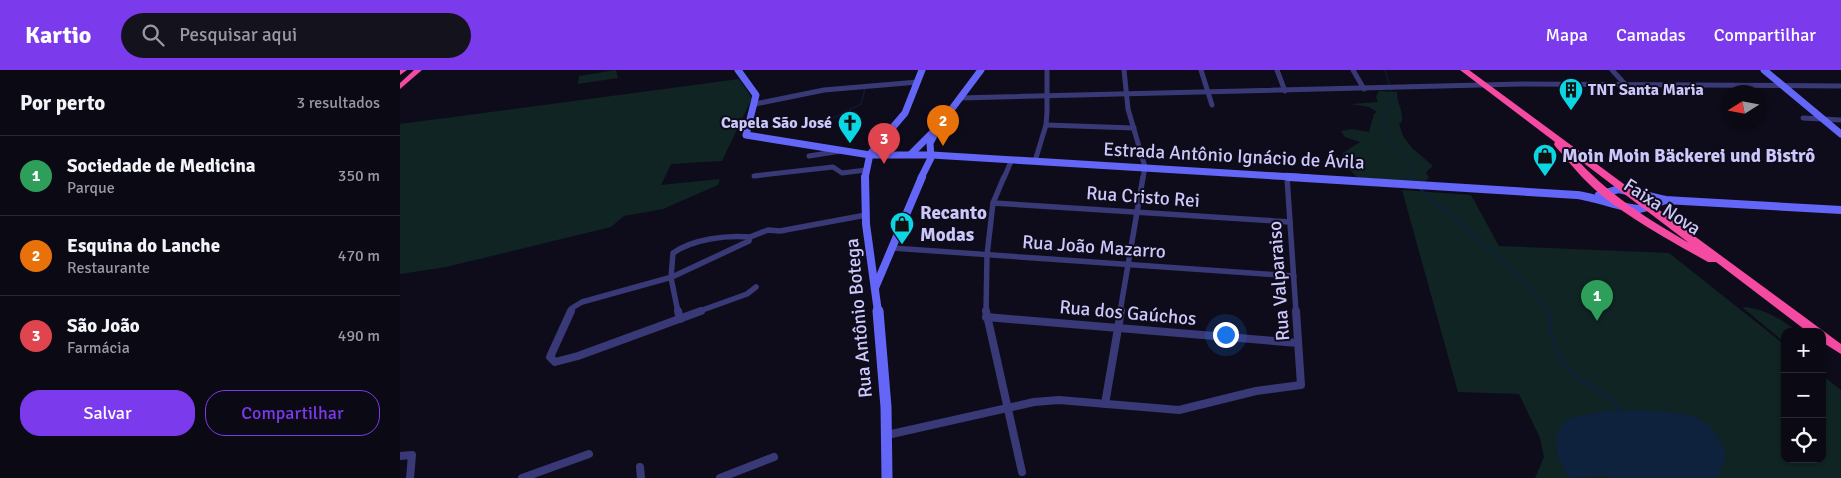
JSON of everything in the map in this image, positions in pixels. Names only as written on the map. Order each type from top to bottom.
[{"type":"highway","points":[[400,87],[418,70]]},
{"type":"highway","name":"Faixa Nova","points":[[1464,70],[1650,206],[1812,328]]},
{"type":"highway","name":"Faixa Nova","points":[[1548,132],[1584,172],[1600,194],[1771,297]]},
{"type":"highway","points":[[1826,339],[1841,350]]},
{"type":"street","points":[[738,70],[756,92],[755,104],[824,90],[918,82]]},
{"type":"street","points":[[870,155],[901,118],[910,103],[922,70]]},
{"type":"street","points":[[911,154],[939,126],[981,70]]},
{"type":"street","points":[[1035,161],[1046,125],[1047,70]]},
{"type":"street","points":[[887,435],[1034,402],[1059,400],[1104,404],[1145,167],[1128,109],[1124,70]]},
{"type":"street","points":[[1201,70],[1212,105]]},
{"type":"street","points":[[1277,70],[1286,91]]},
{"type":"street","points":[[1352,70],[1364,89]]},
{"type":"street","points":[[1612,70],[1624,83]]},
{"type":"street","points":[[1764,70],[1841,134]]},
{"type":"street","points":[[960,98],[1608,83],[1841,86]]},
{"type":"street","name":"Estrada Antônio Ignácio de Ávila","points":[[755,104],[746,129],[746,135],[870,155],[911,154],[1012,159],[1600,194],[1618,189],[1665,200]]},
{"type":"street","points":[[1804,118],[1841,120]]},
{"type":"street","points":[[1046,125],[1134,128]]},
{"type":"street","points":[[875,288],[932,155],[930,145],[939,126]]},
{"type":"street","points":[[809,156],[841,151]]},
{"type":"street","name":"Rua Antônio Botega","points":[[870,155],[866,170],[866,215],[875,288],[887,435],[887,478]]},
{"type":"street","points":[[1012,159],[993,203],[987,255],[986,317],[1022,472]]},
{"type":"street","points":[[754,176],[833,166],[842,173],[866,170]]},
{"type":"street","name":"Rua Valparaiso","points":[[1104,404],[1180,410],[1256,391],[1301,385],[1287,175]]},
{"type":"street","points":[[1626,208],[1641,209],[1665,200],[1841,210]]},
{"type":"street","name":"Rua Cristo Rei","points":[[993,203],[1290,222]]},
{"type":"street","points":[[680,319],[670,263],[675,250],[742,235],[750,237],[774,229],[780,231],[866,215]]},
{"type":"street","points":[[750,237],[749,241],[672,277],[576,305],[572,308],[550,357],[555,362],[562,361],[747,294],[756,288]]},
{"type":"street","name":"Rua João Mazarro","points":[[892,248],[1294,276]]},
{"type":"street","name":"Rua dos Gaúchos","points":[[986,317],[1298,342]]},
{"type":"street","points":[[400,456],[410,454],[413,458],[410,478]]},
{"type":"street","points":[[522,478],[589,454]]},
{"type":"street","points":[[720,478],[774,457]]},
{"type":"street","points":[[640,467],[641,478]]},
{"type":"green space","points":[[616,70],[618,78],[578,84],[579,76]]},
{"type":"green space","points":[[739,79],[752,98],[722,161],[671,164],[661,185],[720,179],[718,185],[663,209],[624,216],[611,227],[446,267],[400,274],[400,124]]},
{"type":"green space","points":[[1379,91],[1397,92],[1402,117],[1402,121],[1399,124],[1403,136],[1412,148],[1433,166],[1426,172],[1429,178],[1425,181],[1358,178],[1349,169],[1351,166],[1343,158],[1343,153],[1360,142],[1345,137],[1341,131],[1352,129],[1369,132],[1374,114],[1377,112],[1369,107],[1351,104],[1378,102],[1376,97]]},
{"type":"green space","points":[[1402,190],[1471,195],[1499,246],[1669,253],[1781,342],[1781,463],[1826,463],[1826,378],[1841,390],[1841,478],[1535,478],[1544,457],[1540,438],[1519,394],[1458,392]]},
{"type":"green space","points":[[1742,307],[1772,315],[1792,328],[1781,328],[1781,340]]},
{"type":"water","points":[[1605,411],[1660,411],[1701,420],[1715,433],[1726,454],[1718,478],[1613,478],[1597,476],[1569,478],[1557,455],[1556,435],[1567,419]]},
{"type":"waterway","points":[[1385,70],[1394,99],[1384,120],[1389,139],[1412,171],[1406,178]]},
{"type":"waterway","points":[[833,118],[861,104],[865,89]]},
{"type":"waterway","points":[[1407,177],[1411,182]]},
{"type":"waterway","points":[[1419,188],[1497,256],[1530,289],[1549,312]]},
{"type":"waterway","points":[[1549,312],[1553,340],[1565,364],[1586,384],[1608,397],[1622,413]]},
{"type":"place","name":"TNT Santa Maria","points":[[1571,111]]},
{"type":"place","name":"Capela São José","points":[[850,144]]},
{"type":"place","name":"Esquina do Lanche","points":[[943,146]]},
{"type":"place","name":"São João","points":[[884,164]]},
{"type":"place","name":"Moin Moin Bäckerei und Bistrô","points":[[1545,177]]},
{"type":"place","name":"Recanto Modas","points":[[902,245]]},
{"type":"place","name":"Sociedade de Medicina","points":[[1597,321]]}]
